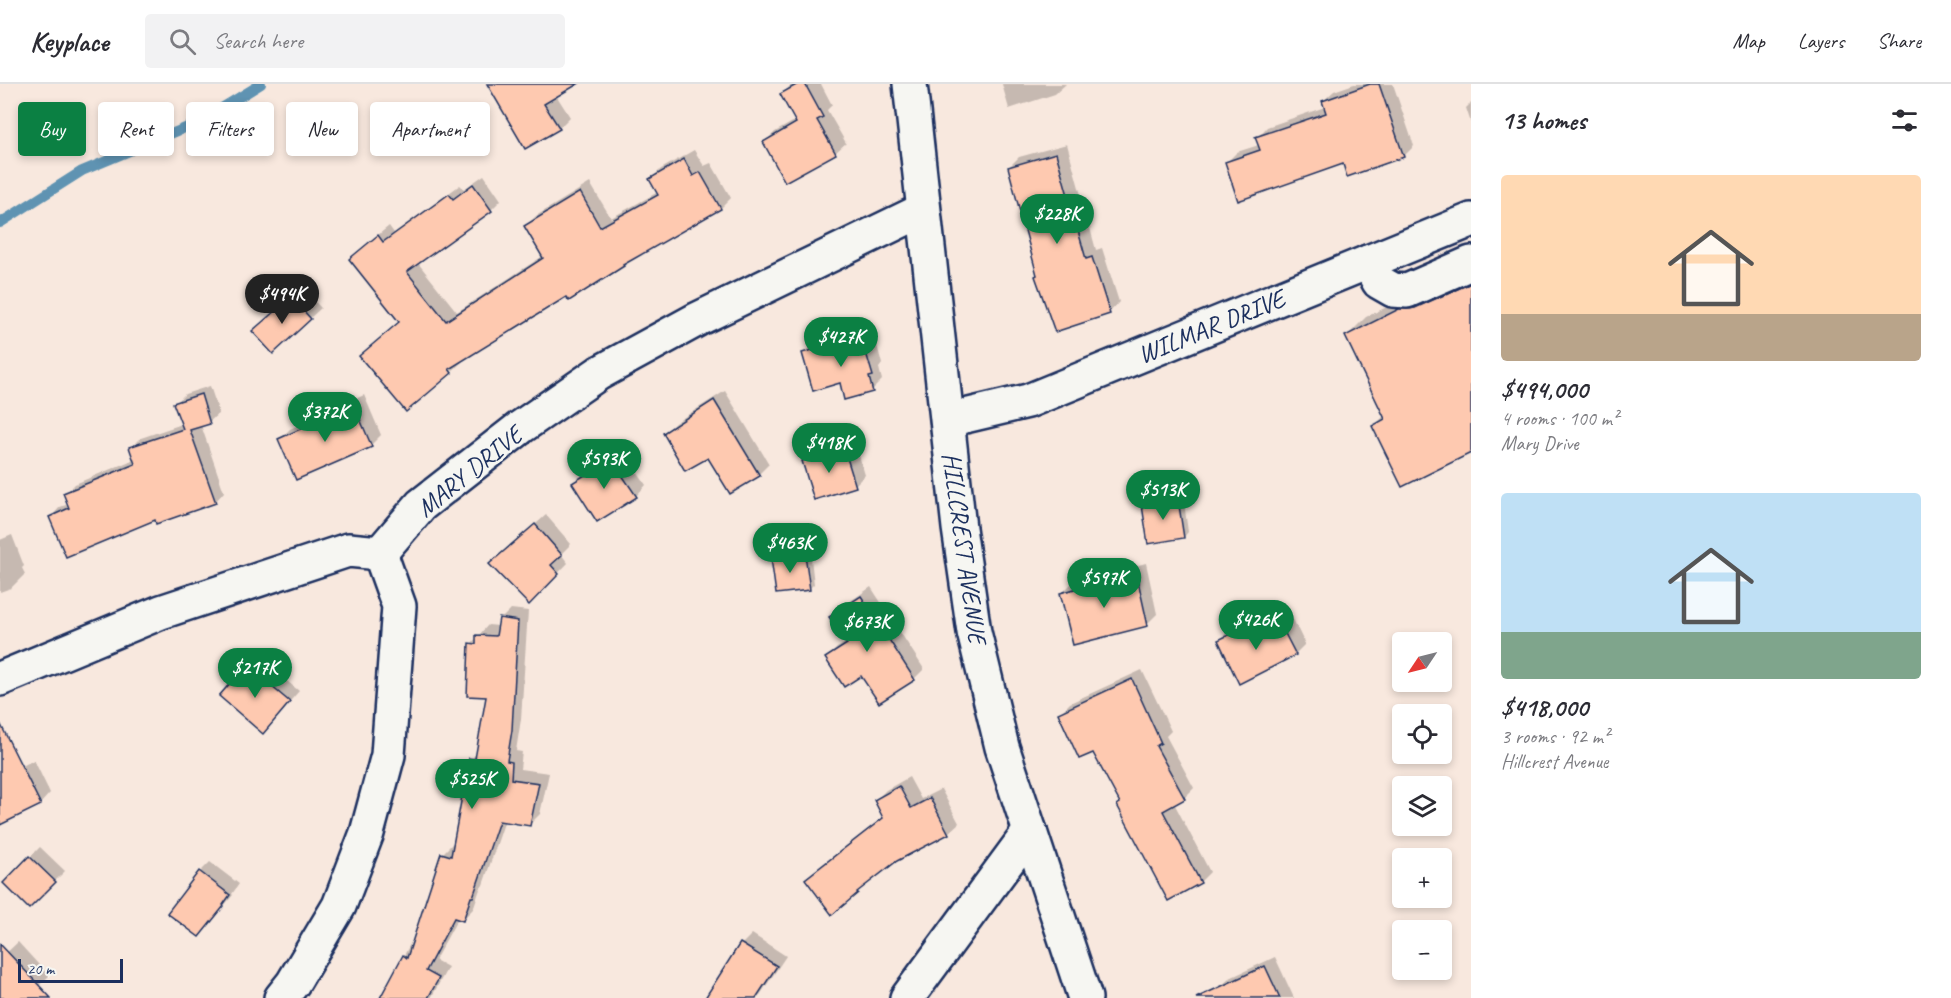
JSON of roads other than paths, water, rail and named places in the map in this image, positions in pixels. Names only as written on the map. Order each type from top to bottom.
[{"type":"street","name":"HILLCREST AVENUE","points":[[909,84],[959,528],[974,632],[1002,747],[1085,998]]},
{"type":"street","name":"MARY DRIVE","points":[[381,553],[421,505],[521,427],[599,373],[698,319],[923,210]]},
{"type":"street","name":"WILMAR DRIVE","points":[[948,420],[1028,401],[1471,220]]},
{"type":"street","points":[[1368,262],[1380,282],[1393,290],[1407,291],[1471,263]]},
{"type":"street","points":[[0,680],[161,612],[348,550],[381,553],[399,606],[388,755],[367,833],[339,906],[292,983],[280,998]]},
{"type":"street","points":[[907,998],[1030,831]]},
{"type":"waterway","points":[[0,223],[82,171],[197,123],[261,84]]}]
